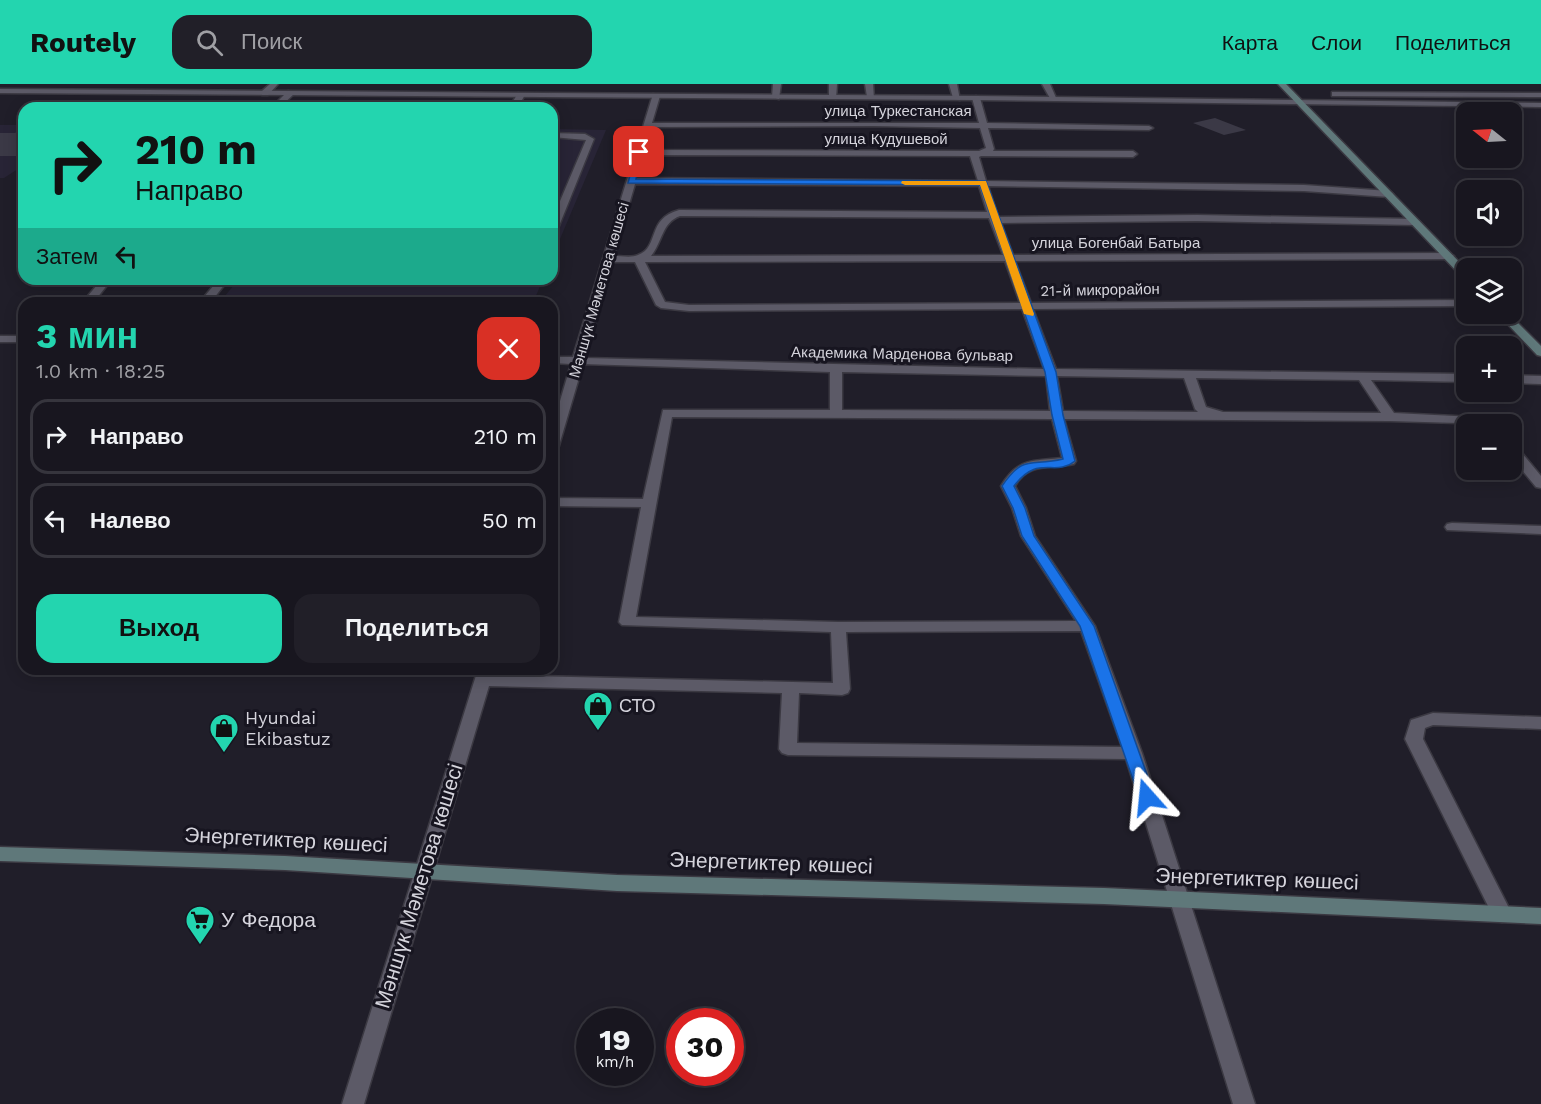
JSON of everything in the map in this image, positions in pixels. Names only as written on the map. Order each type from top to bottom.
[{"type":"main road","points":[[1282,84],[1456,264]]},
{"type":"main road","points":[[1513,324],[1541,353]]},
{"type":"main road","name":"Энергетиктер көшесі","points":[[0,854],[241,861],[616,883],[1104,896],[1541,916]]},
{"type":"street","points":[[265,93],[274,84]]},
{"type":"street","points":[[776,97],[777,84]]},
{"type":"street","points":[[833,84],[833,97]]},
{"type":"street","points":[[869,84],[870,97]]},
{"type":"street","points":[[953,84],[957,98]]},
{"type":"street","points":[[1046,84],[1054,98]]},
{"type":"street","points":[[1449,84],[1463,95]]},
{"type":"street","points":[[0,91],[1054,98],[1541,105]]},
{"type":"street","points":[[281,102],[291,93]]},
{"type":"street","points":[[1335,94],[1541,95]]},
{"type":"street","points":[[517,102],[521,95]]},
{"type":"street","name":"Мәншүк Мәметова көшесі","points":[[558,428],[656,96]]},
{"type":"street","points":[[976,98],[990,149],[974,156],[1050,372],[1069,461],[1059,464],[1035,464],[1020,470],[1008,486],[1019,508],[1028,536],[1087,626],[1133,753],[1244,1104]]},
{"type":"street","name":"улица Туркестанская","points":[[647,125],[1149,128]]},
{"type":"street","points":[[558,135],[585,136],[590,139],[558,216]]},
{"type":"street","name":"улица Кудушевой","points":[[639,152],[1133,154]]},
{"type":"street","points":[[631,181],[1304,188],[1389,194]]},
{"type":"street","name":"улица Богенбай Батыра","points":[[639,259],[648,255],[659,238],[663,220],[668,215],[679,213],[1416,222]]},
{"type":"street","name":"улица Богенбай Батыра","points":[[608,259],[1449,256]]},
{"type":"street","name":"21-й микрорайон","points":[[639,259],[661,305],[689,308],[1456,303]]},
{"type":"street","points":[[92,297],[102,285]]},
{"type":"street","points":[[209,297],[219,285]]},
{"type":"street","points":[[0,339],[18,339]]},
{"type":"street","name":"Академика Марденова бульвар","points":[[558,360],[836,368],[1456,378]]},
{"type":"street","points":[[836,368],[836,414]]},
{"type":"street","points":[[1189,374],[1201,409],[1222,416]]},
{"type":"street","points":[[1363,377],[1390,417]]},
{"type":"street","points":[[1522,379],[1541,380]]},
{"type":"street","points":[[1087,626],[838,627],[627,622],[667,412],[1390,417],[1456,420]]},
{"type":"street","points":[[1522,462],[1541,484]]},
{"type":"street","points":[[558,502],[649,503]]},
{"type":"street","points":[[1452,527],[1541,530]]},
{"type":"street","points":[[509,675],[842,689],[838,627]]},
{"type":"street","name":"Мәншүк Мәметова көшесі","points":[[354,1104],[485,675]]},
{"type":"street","points":[[791,687],[788,749],[1133,753]]},
{"type":"street","points":[[1502,914],[1414,739],[1417,724],[1432,719],[1541,723]]},
{"type":"shaded area","points":[[0,125],[18,125],[18,169],[4,178],[0,178]]},
{"type":"shaded area","points":[[558,129],[606,130],[558,244]]},
{"type":"shaded area","points":[[234,285],[540,285],[536,297],[224,297]]},
{"type":"building","points":[[1215,118],[1246,130],[1224,135],[1193,123]]},
{"type":"building","points":[[18,131],[18,156],[0,156],[0,133],[15,133]]},
{"type":"slow traffic","points":[[905,183],[983,183],[1029,314]]},
{"type":"place","name":"СТО","points":[[598,732]]},
{"type":"place","name":"Hyundai Ekibastuz","points":[[224,754]]},
{"type":"place","name":"У Федора","points":[[200,946]]},
{"type":"route","points":[[639,152],[631,181],[983,183],[1050,372],[1069,461],[1059,464],[1035,464],[1020,470],[1008,486],[1019,508],[1028,536],[1087,626],[1147,797]]}]
